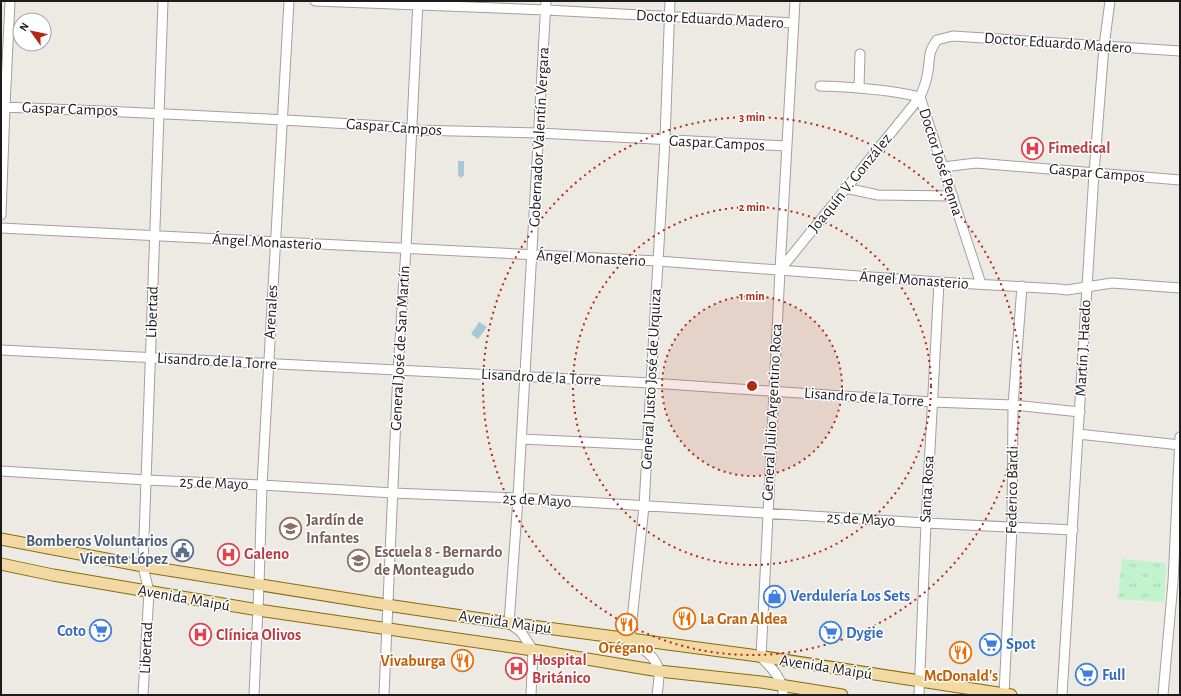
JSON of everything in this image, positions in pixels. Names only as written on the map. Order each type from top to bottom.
[{"type":"main road","name":"Avenida Maipú","points":[[1,538],[143,566],[388,605],[761,657],[919,682],[1008,694]]},
{"type":"main road","name":"Avenida Maipú","points":[[1,564],[149,592],[258,610],[533,650],[659,671],[761,682],[784,691],[842,695]]},
{"type":"street","points":[[1,215],[3,107],[10,1]]},
{"type":"street","name":"Libertad","points":[[144,695],[149,592],[143,566],[163,1]]},
{"type":"street","name":"Arenales","points":[[254,695],[268,364],[289,1]]},
{"type":"street","name":"Doctor Eduardo Madero","points":[[315,1],[546,6],[669,16],[794,23]]},
{"type":"street","name":"General Justo José de Urquiza","points":[[630,639],[644,506],[648,445],[670,1]]},
{"type":"street","name":"General Julio Argentino Roca","points":[[761,657],[786,146],[795,1]]},
{"type":"street","name":"Martín J. Haedo","points":[[1062,695],[1074,530],[1078,434],[1094,173],[1104,46],[1110,1]]},
{"type":"street","name":"General José de San Martín","points":[[384,695],[398,370],[406,248],[417,4]]},
{"type":"street","name":"Gobernador Valentín Vergara","points":[[509,623],[518,498],[546,6]]},
{"type":"street","points":[[1,22],[10,14]]},
{"type":"street","name":"Doctor Eduardo Madero","points":[[937,40],[953,36],[1180,51]]},
{"type":"street","name":"Doctor José Penna","points":[[937,40],[930,52],[927,76],[920,97],[982,284]]},
{"type":"street","points":[[859,87],[860,54]]},
{"type":"street","points":[[820,86],[859,87],[906,93],[920,97]]},
{"type":"street","name":"Joaquín V. González","points":[[780,270],[920,97]]},
{"type":"street","name":"Gaspar Campos","points":[[3,107],[282,119],[397,127],[412,130],[539,133],[786,146]]},
{"type":"street","name":"Gaspar Campos","points":[[943,167],[976,163],[1180,180]]},
{"type":"street","points":[[845,188],[878,195],[953,196]]},
{"type":"street","name":"Ángel Monasterio","points":[[1,228],[658,261],[1067,290],[1112,283],[1180,288]]},
{"type":"street","name":"Santa Rosa","points":[[919,695],[932,402],[940,282]]},
{"type":"street","name":"Federico Bardi","points":[[1008,694],[1013,405],[1022,286]]},
{"type":"street","name":"Lisandro de la Torre","points":[[1,350],[651,383],[932,402],[1013,405],[1080,412]]},
{"type":"street","points":[[1078,434],[1180,444]]},
{"type":"street","points":[[1163,695],[1176,583],[1180,437]]},
{"type":"street","points":[[521,439],[648,445]]},
{"type":"street","name":"25 de Mayo","points":[[1,471],[393,493],[518,498],[767,514],[1074,530]]},
{"type":"street","points":[[509,623],[521,632],[533,650],[531,695]]},
{"type":"street","points":[[630,639],[653,658],[659,671],[657,695]]},
{"type":"street","points":[[761,657],[770,665],[784,691]]},
{"type":"green space","points":[[1122,559],[1166,563],[1164,602],[1118,599]]},
{"type":"water","points":[[458,161],[464,161],[464,175],[461,178],[458,175]]},
{"type":"water","points":[[479,322],[487,327],[478,339],[471,334]]},
{"type":"place","name":"Fimedical","points":[[1033,148]]},
{"type":"place","name":"Jardín de Infantes","points":[[290,529]]},
{"type":"place","name":"Bomberos Voluntarios Vicente López","points":[[183,550]]},
{"type":"place","name":"Galeno","points":[[228,554]]},
{"type":"place","name":"Escuela 8 - Bernardo de Monteagudo","points":[[358,561]]},
{"type":"place","name":"Verdulería Los Sets","points":[[774,596]]},
{"type":"place","name":"La Gran Aldea","points":[[684,619]]},
{"type":"place","name":"Orégano","points":[[626,624]]},
{"type":"place","name":"Coto","points":[[101,631]]},
{"type":"place","name":"Dygie","points":[[830,633]]},
{"type":"place","name":"Clínica Olivos","points":[[201,635]]},
{"type":"place","name":"Spot","points":[[990,644]]},
{"type":"place","name":"McDonald's","points":[[961,653]]},
{"type":"place","name":"Vivaburga","points":[[462,661]]},
{"type":"place","name":"Hospital Británico","points":[[517,669]]},
{"type":"place","name":"Full","points":[[1086,675]]}]
